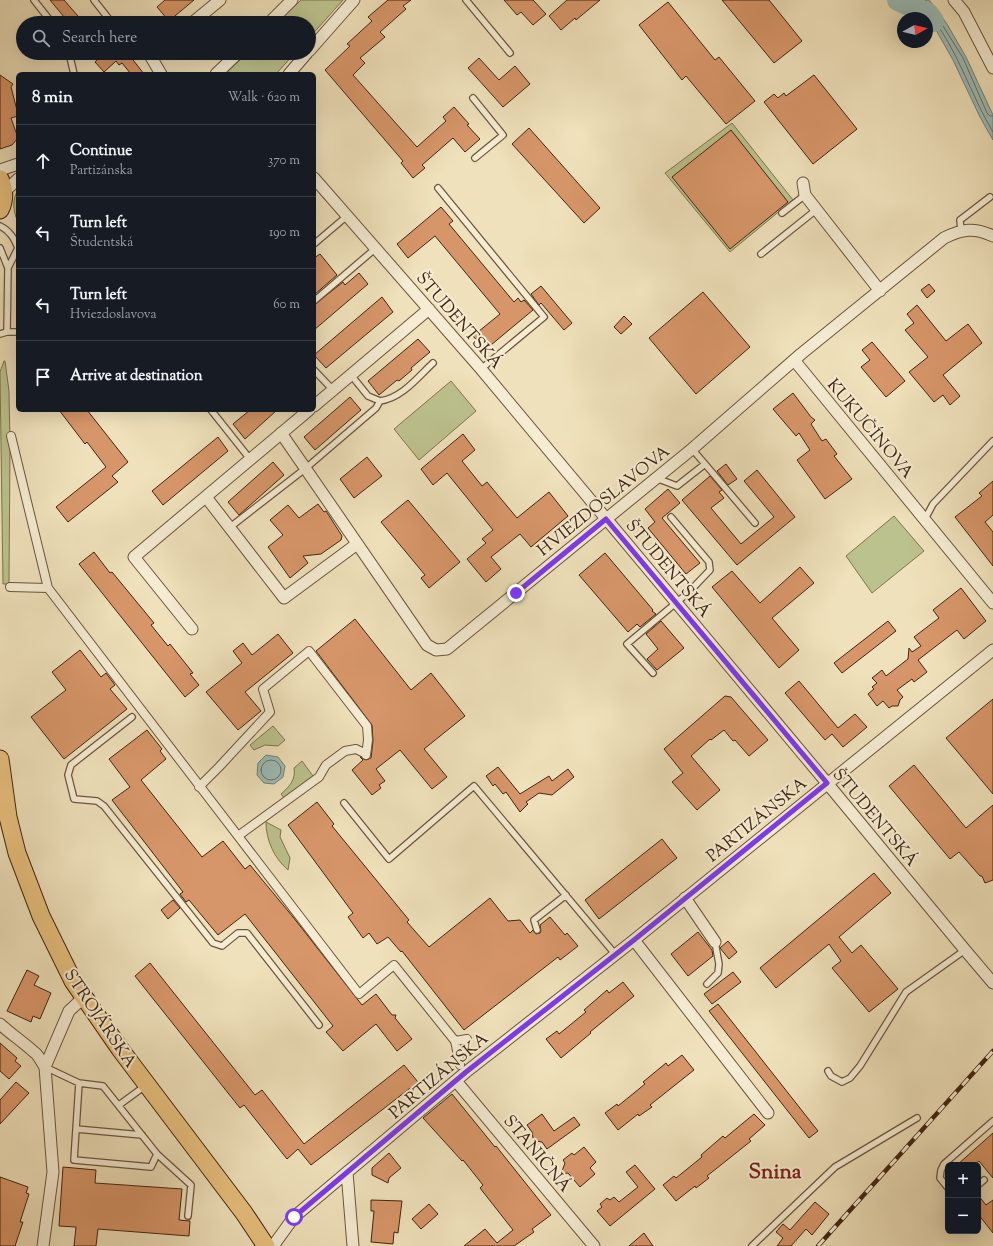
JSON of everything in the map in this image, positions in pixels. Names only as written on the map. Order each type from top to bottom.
[{"type":"main road","points":[[0,210],[4,199],[2,186]]},
{"type":"main road","name":"STROJÁRSKA","points":[[0,759],[8,817],[16,853],[44,922],[74,981],[146,1085],[244,1213],[266,1246]]},
{"type":"street","points":[[201,16],[220,0]]},
{"type":"street","points":[[276,16],[292,0]]},
{"type":"street","points":[[316,42],[354,0]]},
{"type":"street","points":[[954,0],[964,12],[993,68]]},
{"type":"street","points":[[153,60],[160,72]]},
{"type":"street","points":[[218,72],[231,60]]},
{"type":"street","points":[[291,72],[301,60]]},
{"type":"street","points":[[0,170],[16,165]]},
{"type":"street","points":[[2,186],[16,180]]},
{"type":"street","name":"ŠTUDENTSKÁ","points":[[316,180],[481,369],[993,983]]},
{"type":"street","points":[[803,183],[805,195],[880,291]]},
{"type":"street","points":[[794,360],[944,238],[961,231],[972,230],[981,231],[993,236]]},
{"type":"street","points":[[316,404],[430,309]]},
{"type":"street","name":"HVIEZDOSLAVOVA","points":[[357,544],[427,645],[436,650],[447,649],[692,449],[794,360]]},
{"type":"street","name":"KUKUČÍNOVA","points":[[794,360],[993,603]]},
{"type":"street","points":[[192,629],[134,557],[307,412]]},
{"type":"street","points":[[206,497],[284,598],[357,544],[281,433]]},
{"type":"street","points":[[12,436],[48,588],[359,994],[394,965],[455,1041],[460,1065]]},
{"type":"street","points":[[10,587],[48,588]]},
{"type":"street","name":"PARTIZÁNSKA","points":[[273,1246],[294,1217],[456,1081],[634,940],[993,650]]},
{"type":"street","points":[[199,787],[270,712],[263,688],[309,651],[367,726],[368,740],[364,753],[356,749],[346,751],[326,764],[319,777],[238,836]]},
{"type":"street","points":[[685,898],[715,942]]},
{"type":"street","points":[[634,940],[768,1113]]},
{"type":"street","points":[[43,1246],[53,1172],[45,1067],[69,1011],[84,997]]},
{"type":"street","points":[[0,1024],[36,1053],[45,1067]]},
{"type":"street","points":[[455,1041],[467,1039]]},
{"type":"street","name":"STANIČNÁ","points":[[456,1081],[594,1246]]},
{"type":"street","points":[[347,1172],[353,1246]]},
{"type":"lane","points":[[34,0],[47,16]]},
{"type":"lane","points":[[94,0],[107,16]]},
{"type":"lane","points":[[466,0],[510,53]]},
{"type":"lane","points":[[71,60],[74,72]]},
{"type":"lane","points":[[473,98],[503,135],[474,158]]},
{"type":"lane","points":[[438,188],[544,317],[481,369]]},
{"type":"lane","points":[[782,213],[805,195]]},
{"type":"lane","points":[[961,231],[960,220],[990,197]]},
{"type":"lane","points":[[761,254],[816,210]]},
{"type":"lane","points":[[316,242],[347,216]]},
{"type":"lane","points":[[0,226],[7,229],[13,236],[16,243]]},
{"type":"lane","points":[[0,248],[8,268],[7,332]]},
{"type":"lane","points":[[316,299],[376,248]]},
{"type":"lane","points":[[8,268],[16,252]]},
{"type":"lane","points":[[0,334],[16,332]]},
{"type":"lane","points":[[351,375],[368,396],[380,400],[388,400],[398,394],[433,363]]},
{"type":"lane","points":[[316,372],[332,390]]},
{"type":"lane","points":[[230,528],[306,468],[376,408],[380,400]]},
{"type":"lane","points":[[213,412],[250,459]]},
{"type":"lane","points":[[924,519],[933,504],[993,440]]},
{"type":"lane","points":[[692,449],[755,523]]},
{"type":"lane","points":[[656,478],[677,486],[705,464]]},
{"type":"lane","points":[[653,674],[627,644],[676,603],[710,570],[709,562],[671,517]]},
{"type":"lane","points":[[132,717],[71,765],[68,776],[74,799],[96,801],[104,806],[213,943],[222,946],[238,933],[247,933],[319,1025]]},
{"type":"lane","points":[[344,803],[388,859],[474,786],[615,954]]},
{"type":"lane","points":[[537,930],[534,920],[566,895]]},
{"type":"lane","points":[[707,984],[718,973],[719,964],[715,942]]},
{"type":"lane","points":[[828,1071],[831,1076],[842,1082],[850,1078],[860,1066],[906,992],[964,950]]},
{"type":"lane","points":[[45,1067],[79,1082],[103,1086],[157,1154],[191,1185],[188,1216]]},
{"type":"lane","points":[[79,1082],[74,1160],[150,1167],[157,1154]]},
{"type":"lane","points":[[119,1105],[146,1085]]},
{"type":"lane","points":[[752,1246],[835,1167],[917,1118]]},
{"type":"lane","points":[[946,1162],[993,1122]]},
{"type":"lane","points":[[76,1129],[142,1135]]},
{"type":"lane","points":[[945,1163],[941,1170],[940,1178],[945,1184]]},
{"type":"green space","points":[[301,0],[343,0],[316,30],[316,16],[284,16]]},
{"type":"green space","points":[[240,60],[289,60],[278,72],[227,72]]},
{"type":"green space","points":[[732,123],[793,200],[730,252],[665,173]]},
{"type":"green space","points":[[16,195],[16,216],[14,205]]},
{"type":"green space","points":[[4,361],[9,391],[9,584],[3,584],[0,372]]},
{"type":"green space","points":[[451,381],[476,411],[419,460],[394,429]]},
{"type":"green space","points":[[894,516],[924,551],[872,593],[846,556]]},
{"type":"green space","points":[[273,726],[285,740],[278,746],[265,745],[254,750],[250,745]]},
{"type":"green space","points":[[302,761],[313,776],[285,799],[281,794],[293,780],[294,768]]},
{"type":"green space","points":[[266,822],[281,830],[280,837],[290,858],[288,870],[279,860],[269,842]]},
{"type":"water","points":[[901,0],[930,1],[947,24],[966,57],[993,115],[993,140],[980,117],[953,60],[933,26],[933,12],[919,12]]},
{"type":"water","points":[[266,755],[278,757],[285,766],[283,777],[274,784],[264,783],[257,775],[258,763]]},
{"type":"building","points":[[50,0],[64,0],[78,16],[63,16]]},
{"type":"building","points":[[165,0],[194,0],[175,16],[165,16],[157,7]]},
{"type":"building","points":[[388,0],[411,0],[403,6],[406,9],[380,32],[385,37],[360,58],[365,63],[353,75],[417,147],[446,121],[443,117],[454,107],[469,124],[467,125],[480,139],[465,152],[453,138],[422,165],[425,168],[413,178],[401,163],[403,161],[325,70],[350,46],[347,44],[372,21],[368,17]]},
{"type":"building","points":[[504,0],[533,0],[546,14],[533,25],[521,12],[517,15]]},
{"type":"building","points":[[567,0],[600,0],[576,20],[575,18],[561,30],[549,16]]},
{"type":"building","points":[[722,0],[769,0],[802,41],[774,63]]},
{"type":"building","points":[[668,2],[715,60],[719,57],[755,101],[726,124],[686,76],[682,80],[639,25]]},
{"type":"building","points":[[479,58],[499,80],[515,66],[530,84],[503,107],[468,68]]},
{"type":"building","points":[[97,60],[133,60],[142,72],[129,72],[122,63],[119,65],[116,61],[104,72],[95,62]]},
{"type":"building","points":[[0,75],[13,84],[11,87],[16,106],[16,117],[11,118],[16,132],[16,140],[12,145],[0,149]]},
{"type":"building","points":[[814,75],[857,129],[813,164],[764,102],[774,94],[778,98],[784,93],[786,96]]},
{"type":"building","points":[[529,128],[600,208],[584,223],[512,144]]},
{"type":"building","points":[[731,130],[788,202],[730,249],[672,177]]},
{"type":"building","points":[[441,207],[453,221],[449,224],[514,302],[518,298],[521,302],[524,300],[533,310],[485,350],[473,336],[500,314],[435,236],[408,258],[397,244]]},
{"type":"building","points":[[320,254],[337,275],[316,293],[316,257]]},
{"type":"building","points":[[359,273],[368,284],[316,328],[316,303],[343,282],[345,285]]},
{"type":"building","points":[[929,284],[935,291],[927,298],[921,290]]},
{"type":"building","points":[[541,286],[572,323],[564,330],[541,303],[539,305],[531,294]]},
{"type":"building","points":[[703,292],[750,347],[696,394],[649,338]]},
{"type":"building","points":[[382,297],[393,312],[326,368],[316,357],[316,353]]},
{"type":"building","points":[[917,305],[946,341],[968,324],[982,343],[943,375],[960,396],[950,405],[943,395],[934,402],[909,372],[928,357],[905,330],[914,323],[907,314]]},
{"type":"building","points":[[624,316],[632,324],[621,334],[614,327]]},
{"type":"building","points":[[418,339],[430,352],[411,368],[412,370],[399,381],[397,380],[379,395],[368,381]]},
{"type":"building","points":[[872,342],[905,381],[886,397],[861,367],[870,360],[862,350]]},
{"type":"building","points":[[793,393],[811,417],[815,420],[811,424],[822,441],[826,439],[837,454],[834,456],[852,479],[825,499],[797,460],[810,450],[799,433],[796,436],[773,409]]},
{"type":"building","points":[[350,397],[361,410],[315,450],[304,437]]},
{"type":"building","points":[[61,412],[89,412],[128,462],[112,476],[118,482],[68,522],[56,507],[106,467],[87,442],[85,444]]},
{"type":"building","points":[[248,412],[275,412],[245,439],[233,424]]},
{"type":"building","points":[[463,434],[475,450],[462,461],[482,486],[487,482],[517,518],[549,492],[568,516],[531,547],[520,534],[491,557],[501,569],[486,582],[467,559],[486,543],[482,539],[493,530],[447,473],[433,485],[421,469]]},
{"type":"building","points":[[218,437],[228,451],[163,505],[152,491]]},
{"type":"building","points":[[367,457],[382,476],[354,498],[340,479]]},
{"type":"building","points":[[273,462],[284,475],[239,515],[228,502]]},
{"type":"building","points":[[726,464],[737,479],[728,485],[717,471]]},
{"type":"building","points":[[757,470],[795,517],[737,565],[682,500],[710,476],[722,490],[719,492],[724,498],[711,508],[741,544],[774,517],[744,481]]},
{"type":"building","points":[[993,481],[993,515],[985,522],[993,532],[993,566],[955,517],[982,496],[979,493]]},
{"type":"building","points":[[668,489],[680,503],[662,518],[700,563],[686,574],[648,528],[655,522],[645,509]]},
{"type":"building","points":[[408,500],[460,562],[429,588],[421,578],[425,575],[381,522]]},
{"type":"building","points":[[318,504],[324,512],[326,511],[342,536],[341,540],[321,554],[303,556],[308,563],[290,578],[268,547],[283,535],[270,520],[288,505],[299,518]]},
{"type":"building","points":[[94,552],[110,573],[112,572],[154,623],[151,625],[168,646],[170,644],[193,673],[190,674],[199,685],[185,697],[79,564]]},
{"type":"building","points":[[605,553],[656,614],[640,627],[637,624],[628,632],[579,575]]},
{"type":"building","points":[[800,567],[814,583],[772,618],[799,650],[779,668],[712,587],[732,571],[760,603]]},
{"type":"building","points":[[961,588],[986,621],[964,639],[957,630],[918,660],[927,672],[914,682],[912,679],[897,690],[903,697],[898,706],[892,706],[889,708],[883,701],[877,706],[868,694],[874,689],[872,687],[877,683],[872,678],[882,670],[886,676],[908,659],[909,648],[912,652],[921,646],[914,637],[939,618],[933,610]]},
{"type":"building","points":[[355,619],[411,690],[431,673],[465,716],[424,749],[447,777],[432,789],[400,750],[376,769],[385,781],[379,785],[381,788],[372,795],[352,770],[363,760],[360,757],[366,760],[371,758],[373,741],[372,725],[316,651]]},
{"type":"building","points":[[661,621],[684,648],[657,670],[647,659],[658,649],[646,634]]},
{"type":"building","points":[[888,621],[896,631],[842,673],[834,663]]},
{"type":"building","points":[[278,634],[293,653],[245,692],[261,711],[238,730],[206,692],[242,663],[233,651],[243,643],[252,655]]},
{"type":"building","points":[[80,650],[101,677],[106,673],[115,685],[110,689],[127,709],[64,759],[31,717],[66,690],[52,672]]},
{"type":"building","points":[[799,681],[838,728],[855,714],[867,727],[843,747],[832,734],[825,740],[785,693]]},
{"type":"building","points":[[725,696],[731,697],[768,740],[749,756],[724,730],[711,740],[710,739],[691,756],[720,790],[697,810],[672,782],[683,773],[664,749]]},
{"type":"building","points":[[993,699],[993,794],[946,738]]},
{"type":"building","points":[[147,730],[162,749],[160,751],[166,759],[141,780],[202,857],[223,841],[245,869],[250,865],[362,1005],[376,994],[392,1015],[396,1015],[395,1018],[412,1039],[397,1051],[376,1024],[343,1051],[326,1032],[333,1026],[245,914],[218,935],[189,900],[186,902],[180,894],[183,892],[112,800],[130,787],[109,759]]},
{"type":"building","points":[[914,765],[966,828],[993,805],[993,880],[985,883],[982,876],[980,876],[959,852],[950,859],[889,786]]},
{"type":"building","points":[[498,767],[520,794],[549,776],[552,781],[568,769],[574,777],[552,795],[539,793],[526,802],[528,804],[520,812],[506,792],[503,794],[495,784],[493,786],[486,776]]},
{"type":"building","points":[[317,802],[334,824],[332,826],[409,920],[407,922],[429,947],[490,898],[508,921],[520,920],[530,933],[533,930],[536,934],[540,933],[540,925],[550,917],[565,935],[567,933],[578,946],[560,960],[558,957],[464,1030],[402,951],[401,952],[388,937],[377,944],[369,933],[363,938],[348,917],[353,913],[288,825]]},
{"type":"building","points":[[662,839],[677,858],[599,919],[585,900]]},
{"type":"building","points":[[874,873],[891,893],[839,937],[852,953],[861,945],[898,989],[869,1012],[832,968],[841,961],[829,944],[776,988],[760,968]]},
{"type":"building","points":[[173,900],[180,908],[168,919],[161,910]]},
{"type":"building","points":[[698,932],[712,950],[713,956],[688,976],[671,954]]},
{"type":"building","points":[[728,941],[737,952],[729,959],[720,948]]},
{"type":"building","points":[[150,963],[255,1095],[262,1090],[304,1144],[404,1065],[418,1082],[311,1165],[298,1149],[287,1159],[244,1105],[240,1108],[135,976]]},
{"type":"building","points":[[27,970],[39,976],[34,985],[51,993],[40,1019],[33,1016],[31,1022],[7,1011]]},
{"type":"building","points":[[733,972],[741,982],[712,1004],[704,994]]},
{"type":"building","points":[[623,982],[634,996],[561,1058],[546,1039],[557,1031],[559,1034],[586,1012],[584,1010],[607,990],[609,993]]},
{"type":"building","points":[[718,1004],[818,1131],[809,1138],[709,1011]]},
{"type":"building","points":[[0,1043],[17,1058],[15,1061],[21,1066],[9,1079],[0,1071]]},
{"type":"building","points":[[682,1055],[694,1070],[650,1105],[652,1107],[639,1116],[638,1114],[618,1130],[605,1113],[617,1104],[618,1106],[645,1084],[643,1082],[666,1063],[668,1066]]},
{"type":"building","points":[[16,1082],[29,1093],[0,1124],[0,1100]]},
{"type":"building","points":[[452,1094],[551,1215],[532,1229],[534,1232],[514,1246],[464,1246],[485,1229],[497,1243],[513,1230],[480,1188],[483,1185],[463,1160],[462,1161],[423,1118]]},
{"type":"building","points":[[542,1114],[554,1131],[574,1117],[580,1125],[547,1149],[542,1142],[536,1141],[533,1138],[532,1132],[527,1125]]},
{"type":"building","points":[[754,1114],[765,1125],[749,1139],[751,1141],[707,1176],[709,1178],[696,1188],[695,1186],[676,1201],[663,1185],[674,1176],[676,1178],[702,1157],[701,1155],[723,1136],[725,1138]]},
{"type":"building","points":[[993,1133],[993,1178],[979,1161],[960,1162]]},
{"type":"building","points":[[584,1147],[596,1162],[590,1168],[595,1174],[580,1187],[568,1173],[561,1174],[565,1163],[563,1160],[572,1153],[574,1155]]},
{"type":"building","points":[[389,1153],[401,1168],[389,1178],[388,1183],[372,1175],[372,1168]]},
{"type":"building","points":[[635,1165],[655,1189],[610,1226],[597,1211],[602,1207],[600,1204],[607,1198],[610,1200],[614,1197],[619,1202],[638,1187],[626,1172]]},
{"type":"building","points":[[63,1167],[96,1170],[95,1183],[182,1189],[179,1220],[190,1221],[189,1236],[98,1229],[96,1246],[74,1246],[76,1227],[59,1226]]},
{"type":"building","points":[[0,1177],[28,1187],[26,1193],[29,1194],[20,1222],[23,1222],[15,1246],[0,1246]]},
{"type":"building","points":[[981,1199],[986,1205],[993,1200],[993,1233],[981,1218]]},
{"type":"building","points":[[371,1200],[402,1201],[398,1233],[394,1232],[393,1244],[371,1242],[374,1211],[371,1211]]},
{"type":"building","points":[[815,1202],[829,1214],[812,1235],[806,1229],[791,1246],[777,1246],[783,1238],[776,1232],[783,1224],[790,1230]]},
{"type":"building","points":[[429,1204],[438,1214],[421,1229],[412,1219]]},
{"type":"building","points":[[644,1233],[653,1246],[629,1246]]},
{"type":"waterway","points":[[898,0],[924,12]]},
{"type":"railway","points":[[818,1246],[993,1051]]},
{"type":"district","name":"Snina","points":[[775,1171]]},
{"type":"route","points":[[294,1217],[466,1072],[634,940],[827,783],[606,519],[516,593]]}]
